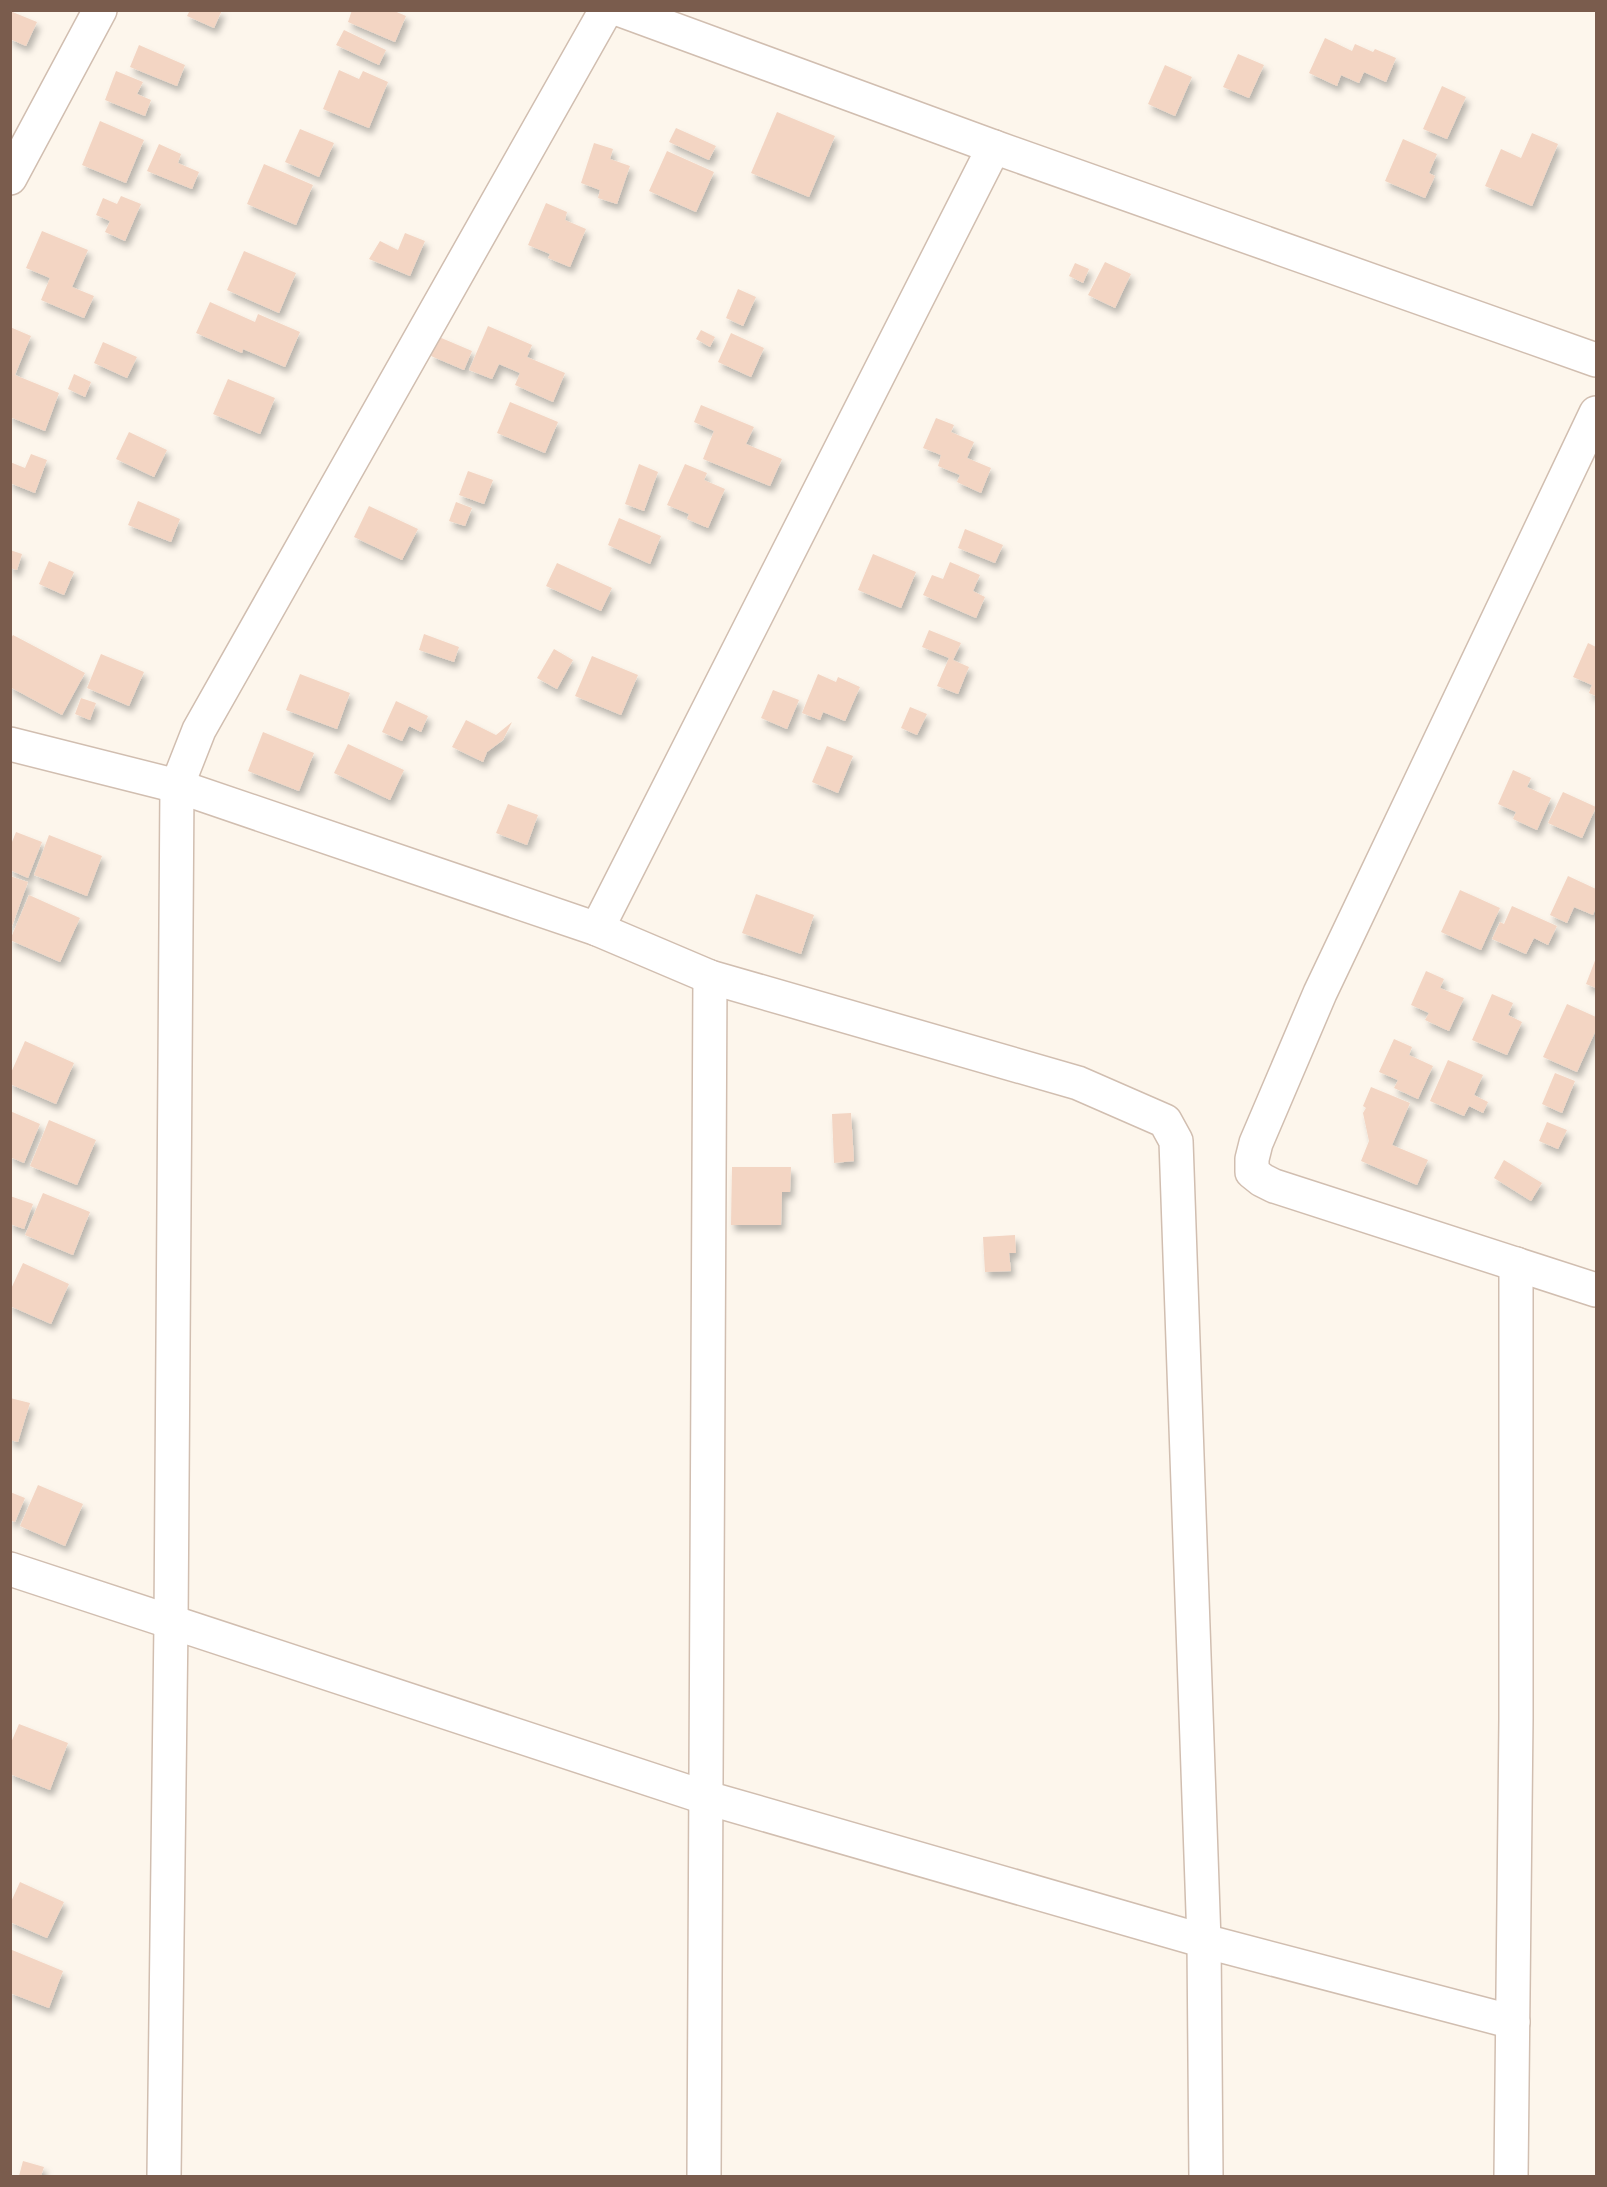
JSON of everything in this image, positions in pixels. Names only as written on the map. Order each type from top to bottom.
[{"type":"street","points":[[10,178],[100,10]]},
{"type":"street","points":[[164,2176],[171,1623],[177,786],[199,730],[606,10]]},
{"type":"street","points":[[621,10],[994,147],[1596,360]]},
{"type":"street","points":[[597,929],[994,147]]},
{"type":"street","points":[[1596,413],[1320,993],[1256,1143],[1252,1159],[1252,1172],[1274,1186],[1596,1290]]},
{"type":"street","points":[[10,744],[177,786],[597,929],[710,977],[1078,1083],[1165,1122],[1176,1141],[1204,1941],[1206,2176]]},
{"type":"street","points":[[704,2176],[704,1797],[710,977]]},
{"type":"street","points":[[1511,2176],[1516,1719],[1516,1264]]},
{"type":"street","points":[[10,1569],[704,1797],[1204,1941],[1513,2022]]},
{"type":"building","points":[[190,10],[222,10],[214,28],[187,16]]},
{"type":"building","points":[[352,10],[392,10],[406,16],[395,42],[348,22]]},
{"type":"building","points":[[10,11],[37,22],[26,46],[10,39]]},
{"type":"building","points":[[344,30],[386,50],[379,65],[336,45]]},
{"type":"building","points":[[1325,38],[1352,51],[1355,44],[1396,58],[1386,82],[1364,72],[1359,83],[1341,75],[1337,86],[1309,73]]},
{"type":"building","points":[[139,45],[185,65],[177,86],[130,67]]},
{"type":"building","points":[[1238,54],[1264,65],[1249,98],[1223,87]]},
{"type":"building","points":[[1165,65],[1192,77],[1175,116],[1148,104]]},
{"type":"building","points":[[339,70],[359,79],[363,71],[388,82],[369,128],[323,109]]},
{"type":"building","points":[[116,71],[143,82],[137,94],[151,100],[145,116],[105,100]]},
{"type":"building","points":[[1442,86],[1466,97],[1447,139],[1423,129]]},
{"type":"building","points":[[777,112],[835,136],[809,197],[751,173]]},
{"type":"building","points":[[100,121],[144,140],[126,183],[82,165]]},
{"type":"building","points":[[676,128],[716,146],[709,160],[669,142]]},
{"type":"building","points":[[300,129],[334,143],[319,177],[285,162]]},
{"type":"building","points":[[1532,133],[1558,144],[1532,206],[1485,186],[1501,149],[1521,158]]},
{"type":"building","points":[[1403,139],[1437,154],[1429,173],[1435,176],[1425,198],[1385,181]]},
{"type":"building","points":[[594,143],[613,149],[610,159],[630,166],[617,204],[598,198],[600,190],[581,183]]},
{"type":"building","points":[[159,144],[181,154],[178,163],[199,172],[192,189],[147,171]]},
{"type":"building","points":[[667,151],[714,172],[696,212],[649,191]]},
{"type":"building","points":[[264,164],[313,185],[296,225],[247,204]]},
{"type":"building","points":[[121,196],[141,204],[125,241],[105,232],[110,221],[96,215],[103,198],[117,204]]},
{"type":"building","points":[[546,203],[567,212],[565,220],[586,229],[570,267],[548,258],[550,254],[528,245]]},
{"type":"building","points":[[42,231],[88,250],[72,287],[94,296],[84,318],[41,300],[50,278],[26,268]]},
{"type":"building","points":[[405,233],[425,241],[410,276],[369,259],[380,241],[398,250]]},
{"type":"building","points":[[244,251],[296,273],[279,313],[227,290]]},
{"type":"building","points":[[1105,262],[1131,274],[1115,308],[1088,295]]},
{"type":"building","points":[[1075,263],[1089,269],[1083,283],[1069,276]]},
{"type":"building","points":[[738,289],[756,297],[743,326],[726,318]]},
{"type":"building","points":[[210,302],[255,322],[258,314],[300,332],[285,367],[243,349],[242,353],[196,333]]},
{"type":"building","points":[[488,326],[532,345],[527,357],[565,373],[553,402],[515,385],[520,373],[499,364],[492,379],[469,370]]},
{"type":"building","points":[[10,327],[31,336],[15,375],[59,393],[45,431],[10,417]]},
{"type":"building","points":[[701,330],[715,337],[710,347],[696,339]]},
{"type":"building","points":[[731,333],[764,348],[751,377],[718,362]]},
{"type":"building","points":[[439,337],[472,351],[464,370],[431,356]]},
{"type":"building","points":[[103,342],[137,357],[127,378],[94,363]]},
{"type":"building","points":[[74,374],[91,382],[85,397],[68,389]]},
{"type":"building","points":[[228,379],[275,398],[260,434],[213,414]]},
{"type":"building","points":[[510,402],[558,422],[545,453],[497,433]]},
{"type":"building","points":[[701,405],[754,427],[746,444],[782,459],[770,486],[703,459],[714,431],[694,422]]},
{"type":"building","points":[[936,418],[954,425],[951,432],[974,442],[967,458],[991,468],[981,493],[957,482],[960,475],[938,466],[941,455],[923,448]]},
{"type":"building","points":[[129,432],[167,450],[154,477],[116,459]]},
{"type":"building","points":[[31,454],[47,460],[35,493],[10,483],[10,462],[25,468]]},
{"type":"building","points":[[639,464],[658,472],[644,511],[625,504]]},
{"type":"building","points":[[685,464],[707,473],[704,480],[725,489],[708,528],[687,519],[689,514],[667,505]]},
{"type":"building","points":[[468,471],[493,480],[484,504],[459,495]]},
{"type":"building","points":[[138,501],[180,519],[171,542],[128,525]]},
{"type":"building","points":[[456,502],[472,508],[465,526],[449,521]]},
{"type":"building","points":[[369,506],[418,529],[402,560],[354,537]]},
{"type":"building","points":[[619,518],[661,536],[650,564],[608,545]]},
{"type":"building","points":[[965,529],[1003,545],[995,563],[958,548]]},
{"type":"building","points":[[10,550],[22,554],[17,570],[10,568]]},
{"type":"building","points":[[873,554],[916,572],[901,608],[858,590]]},
{"type":"building","points":[[49,561],[74,572],[64,595],[39,584]]},
{"type":"building","points":[[950,562],[980,575],[973,591],[985,597],[976,618],[923,595],[932,575],[943,579]]},
{"type":"building","points":[[557,563],[612,588],[601,611],[546,586]]},
{"type":"building","points":[[929,630],[961,643],[953,660],[969,667],[958,694],[937,686],[949,658],[922,647]]},
{"type":"building","points":[[424,634],[459,647],[454,662],[419,650]]},
{"type":"building","points":[[13,635],[85,673],[62,715],[10,687],[10,640]]},
{"type":"building","points":[[1588,643],[1596,647],[1596,696],[1589,693],[1592,685],[1573,677]]},
{"type":"building","points":[[554,649],[573,660],[557,689],[537,678]]},
{"type":"building","points":[[101,654],[144,672],[129,706],[87,688]]},
{"type":"building","points":[[592,656],[638,675],[621,715],[575,696]]},
{"type":"building","points":[[300,674],[350,693],[337,729],[286,710]]},
{"type":"building","points":[[818,674],[836,682],[838,677],[860,687],[845,721],[823,712],[820,720],[802,713]]},
{"type":"building","points":[[773,690],[799,700],[787,729],[761,718]]},
{"type":"building","points":[[81,698],[96,703],[90,720],[75,714]]},
{"type":"building","points":[[396,701],[428,716],[421,732],[409,726],[402,741],[382,732]]},
{"type":"building","points":[[910,707],[927,714],[917,735],[901,728]]},
{"type":"building","points":[[466,720],[496,735],[512,722],[503,740],[487,752],[483,762],[452,747]]},
{"type":"building","points":[[263,732],[314,753],[299,791],[248,771]]},
{"type":"building","points":[[348,744],[404,770],[390,800],[334,773]]},
{"type":"building","points":[[827,746],[853,756],[838,793],[812,782]]},
{"type":"building","points":[[1513,770],[1531,778],[1527,787],[1551,798],[1537,830],[1513,819],[1516,812],[1498,804]]},
{"type":"building","points":[[1563,792],[1596,807],[1582,838],[1548,823]]},
{"type":"building","points":[[508,804],[538,815],[527,845],[496,833]]},
{"type":"building","points":[[16,832],[42,842],[28,878],[10,870],[10,847]]},
{"type":"building","points":[[49,835],[102,856],[87,896],[34,875]]},
{"type":"building","points":[[10,876],[28,882],[11,929],[10,929]]},
{"type":"building","points":[[1568,876],[1596,889],[1596,907],[1593,915],[1574,907],[1567,923],[1550,915]]},
{"type":"building","points":[[1460,890],[1500,908],[1481,950],[1441,932]]},
{"type":"building","points":[[756,894],[814,915],[801,954],[742,933]]},
{"type":"building","points":[[29,895],[80,918],[60,962],[10,940]]},
{"type":"building","points":[[1512,906],[1557,926],[1548,945],[1534,938],[1526,954],[1492,939],[1500,922],[1504,924]]},
{"type":"building","points":[[1596,958],[1596,988],[1586,984]]},
{"type":"building","points":[[1426,971],[1444,979],[1440,988],[1464,998],[1449,1031],[1425,1020],[1429,1013],[1411,1005]]},
{"type":"building","points":[[1492,994],[1513,1003],[1508,1015],[1522,1022],[1507,1055],[1472,1040]]},
{"type":"building","points":[[1567,1004],[1596,1017],[1596,1030],[1577,1072],[1543,1057]]},
{"type":"building","points":[[1394,1039],[1412,1047],[1409,1055],[1433,1066],[1418,1099],[1394,1088],[1398,1080],[1379,1072]]},
{"type":"building","points":[[25,1041],[74,1063],[56,1104],[10,1084],[10,1075]]},
{"type":"building","points":[[1448,1060],[1483,1075],[1474,1095],[1488,1102],[1483,1113],[1469,1106],[1464,1116],[1430,1101]]},
{"type":"building","points":[[1555,1073],[1575,1081],[1562,1113],[1542,1104]]},
{"type":"building","points":[[1371,1087],[1410,1103],[1392,1145],[1428,1160],[1417,1185],[1361,1161],[1369,1141],[1363,1113],[1366,1108],[1363,1106]]},
{"type":"building","points":[[10,1111],[40,1124],[24,1163],[10,1157]]},
{"type":"building","points":[[851,1113],[854,1161],[834,1163],[832,1114]]},
{"type":"building","points":[[49,1120],[96,1140],[77,1185],[30,1166]]},
{"type":"building","points":[[1547,1122],[1567,1130],[1558,1149],[1539,1141]]},
{"type":"building","points":[[1504,1160],[1542,1183],[1531,1201],[1494,1178]]},
{"type":"building","points":[[732,1167],[791,1167],[790,1192],[782,1192],[781,1225],[731,1225]]},
{"type":"building","points":[[43,1193],[90,1212],[73,1255],[25,1235]]},
{"type":"building","points":[[10,1196],[33,1204],[24,1229],[10,1224]]},
{"type":"building","points":[[1015,1235],[1016,1253],[1009,1253],[1011,1271],[985,1272],[983,1237]]},
{"type":"building","points":[[23,1263],[69,1284],[51,1324],[10,1306],[10,1291]]},
{"type":"building","points":[[10,1398],[30,1403],[18,1442],[10,1440]]},
{"type":"building","points":[[38,1485],[83,1504],[65,1546],[20,1526]]},
{"type":"building","points":[[10,1492],[25,1498],[15,1522],[10,1520]]},
{"type":"building","points":[[19,1724],[68,1743],[50,1790],[10,1774],[10,1745]]},
{"type":"building","points":[[20,1882],[64,1902],[47,1938],[10,1922],[10,1904]]},
{"type":"building","points":[[12,1950],[63,1971],[49,2008],[10,1993]]},
{"type":"building","points":[[23,2161],[44,2167],[41,2176],[19,2176]]}]
